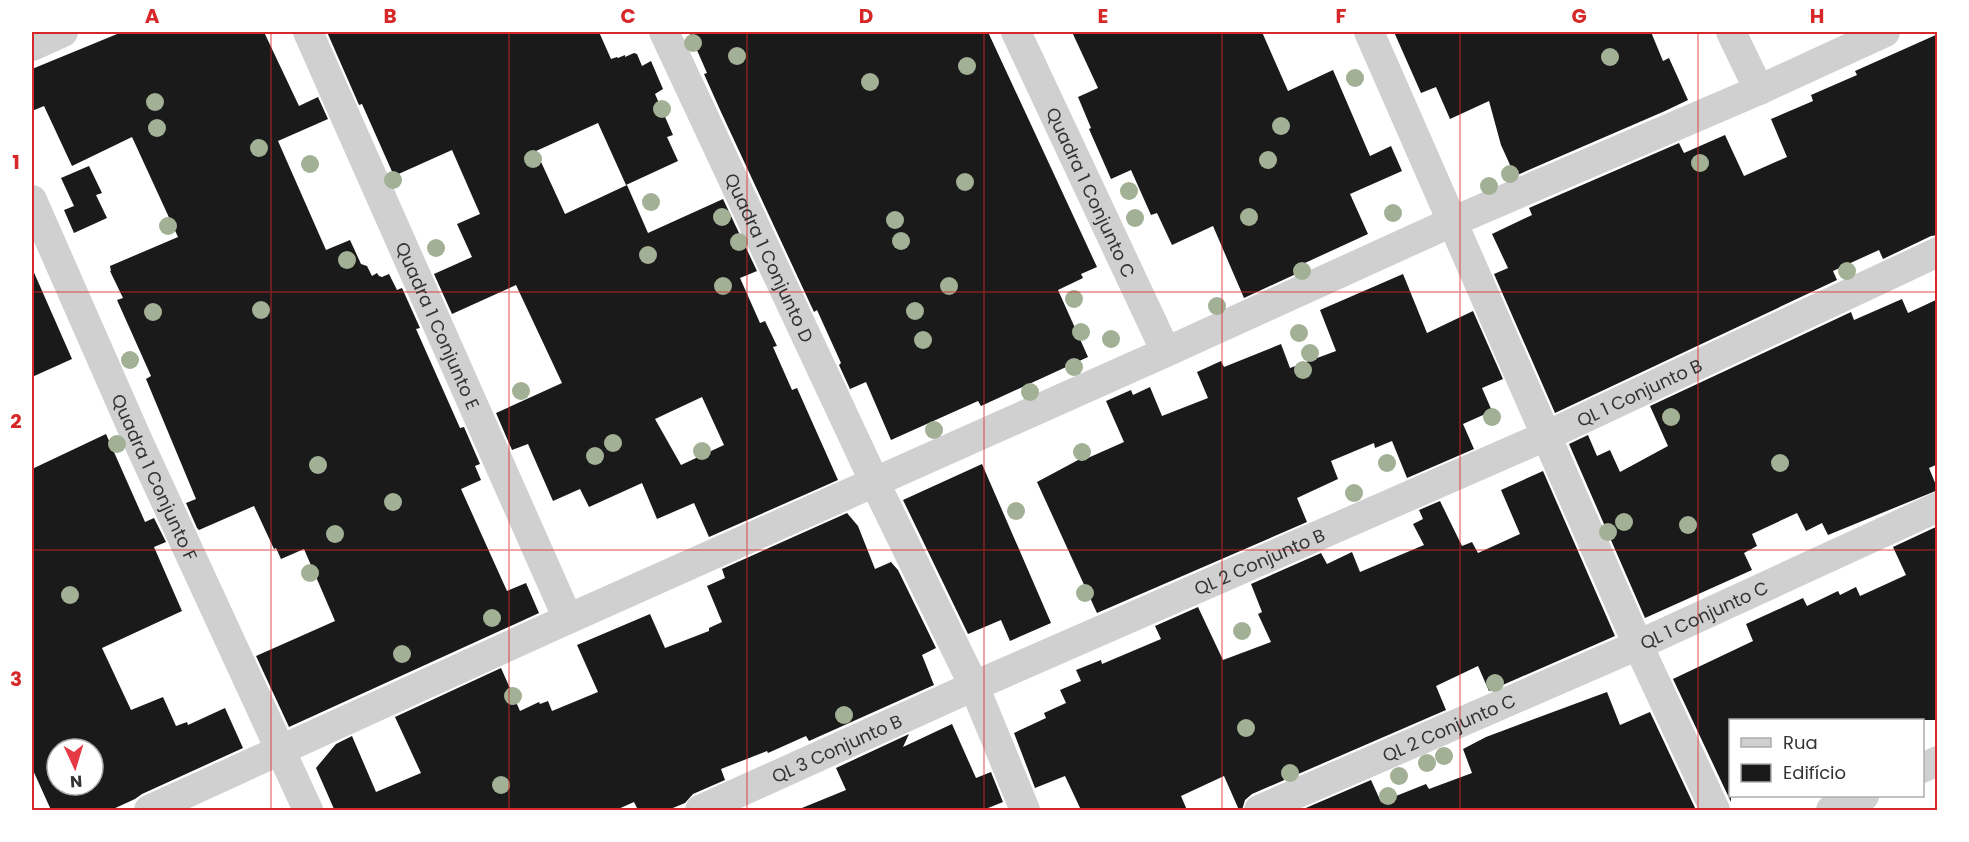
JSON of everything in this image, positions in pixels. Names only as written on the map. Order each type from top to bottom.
[{"type":"street","points":[[32,46],[63,32]]},
{"type":"street","name":"Quadra 1 Conjunto E","points":[[308,32],[568,619]]},
{"type":"street","name":"Quadra 1 Conjunto D","points":[[664,32],[875,483],[974,686],[1025,810]]},
{"type":"street","name":"Quadra 1 Conjunto C","points":[[1016,32],[1166,352]]},
{"type":"street","points":[[1369,32],[1454,221],[1638,645]]},
{"type":"street","points":[[1731,32],[1759,90]]},
{"type":"street","points":[[149,810],[1454,221],[1759,90],[1885,32]]},
{"type":"street","name":"Quadra 1 Conjunto F","points":[[32,200],[137,439],[308,810]]},
{"type":"street","name":"QL 1 Conjunto B","points":[[1546,436],[1938,252]]},
{"type":"street","name":"QL 2 Conjunto B","points":[[974,686],[1546,436]]},
{"type":"street","name":"QL 1 Conjunto C","points":[[1715,810],[1638,645],[1938,507]]},
{"type":"street","name":"QL 2 Conjunto C","points":[[1259,810],[1638,645]]},
{"type":"street","name":"QL 3 Conjunto B","points":[[700,810],[974,686]]},
{"type":"street","points":[[1924,768],[1938,761]]},
{"type":"street","points":[[1831,810],[1860,797]]},
{"type":"building","points":[[122,32],[264,32],[299,106],[318,97],[328,119],[278,141],[326,250],[350,240],[361,264],[367,266],[372,276],[377,273],[382,277],[389,274],[397,290],[402,288],[420,328],[416,329],[460,428],[464,427],[480,464],[475,466],[481,480],[461,489],[507,591],[526,583],[539,613],[289,727],[256,656],[335,621],[304,549],[281,559],[254,506],[199,530],[197,528],[186,503],[196,499],[146,379],[151,376],[117,300],[123,298],[110,271],[110,266],[178,237],[132,137],[72,166],[44,106],[32,111],[32,69]]},
{"type":"building","points":[[327,32],[599,32],[611,59],[634,53],[637,54],[642,66],[651,61],[663,89],[655,94],[673,135],[667,137],[678,161],[626,185],[598,123],[536,151],[565,214],[627,185],[648,233],[723,199],[757,271],[740,278],[760,323],[765,321],[777,346],[773,347],[792,390],[797,388],[838,480],[709,537],[694,503],[657,519],[642,483],[589,507],[580,489],[553,501],[528,444],[512,450],[496,413],[562,383],[516,285],[452,314],[434,274],[472,257],[457,224],[480,214],[452,150],[394,176],[362,104],[359,105]],"holes":[[[702,397],[724,445],[681,465],[655,419]]]},
{"type":"building","points":[[689,32],[988,32],[1097,267],[1081,274],[1083,278],[1058,290],[1088,357],[981,406],[978,401],[891,440],[866,382],[850,389],[817,310],[814,312],[721,112]]},
{"type":"building","points":[[1072,32],[1262,32],[1288,91],[1333,70],[1370,156],[1391,146],[1402,171],[1350,194],[1368,234],[1294,268],[1296,274],[1244,298],[1213,226],[1172,245],[1157,213],[1151,215],[1131,170],[1111,179],[1078,97],[1098,88]]},
{"type":"building","points":[[1394,32],[1651,32],[1663,61],[1669,58],[1688,100],[1515,176],[1501,145],[1489,101],[1450,119],[1436,87],[1421,93]]},
{"type":"building","points":[[1938,34],[1938,235],[1931,236],[1883,259],[1879,250],[1833,271],[1837,280],[1555,413],[1494,274],[1508,268],[1492,234],[1532,215],[1529,208],[1679,143],[1684,153],[1725,135],[1744,176],[1787,157],[1771,119],[1813,101],[1811,95],[1857,75],[1855,71]]},
{"type":"building","points":[[89,166],[102,193],[96,195],[107,218],[74,233],[64,210],[74,206],[61,178]]},
{"type":"building","points":[[32,268],[72,359],[32,377]]},
{"type":"building","points":[[1403,274],[1427,333],[1473,311],[1503,379],[1482,388],[1492,411],[1463,424],[1474,449],[1407,478],[1392,441],[1375,448],[1374,443],[1331,461],[1338,479],[1297,498],[1307,522],[1097,613],[1037,482],[1080,459],[1081,461],[1124,442],[1106,401],[1131,390],[1133,395],[1150,387],[1162,416],[1208,398],[1197,372],[1221,361],[1224,367],[1281,344],[1290,368],[1336,351],[1320,310]]},
{"type":"building","points":[[1902,299],[1908,313],[1938,299],[1938,464],[1929,468],[1938,490],[1828,535],[1822,523],[1806,531],[1797,513],[1752,534],[1757,546],[1744,553],[1752,570],[1645,618],[1569,444],[1588,435],[1597,456],[1610,450],[1620,472],[1668,446],[1650,406],[1851,312],[1854,320]]},
{"type":"building","points":[[106,434],[145,522],[154,518],[166,542],[154,547],[182,611],[102,648],[131,710],[163,697],[176,726],[187,722],[188,725],[225,708],[243,748],[111,810],[51,810],[45,797],[105,797],[105,737],[45,737],[45,797],[32,768],[32,469]]},
{"type":"building","points":[[982,464],[1051,623],[1010,641],[1001,620],[968,634],[903,500]]},
{"type":"building","points":[[1543,471],[1615,636],[1489,691],[1478,666],[1436,686],[1446,710],[1252,794],[1245,800],[1242,810],[1239,810],[1224,776],[1181,796],[1187,810],[1081,810],[1065,776],[1035,788],[1014,733],[1046,718],[1044,713],[1066,703],[1060,690],[1081,681],[1076,670],[1101,660],[1102,664],[1161,639],[1155,626],[1198,607],[1223,660],[1271,642],[1258,614],[1262,612],[1251,584],[1321,553],[1327,564],[1352,552],[1360,572],[1424,545],[1413,524],[1423,519],[1419,510],[1440,501],[1462,546],[1472,542],[1478,553],[1520,534],[1501,490]]},
{"type":"building","points":[[847,513],[858,526],[875,569],[891,562],[898,570],[936,648],[922,655],[934,685],[809,741],[806,736],[768,753],[767,751],[721,769],[725,780],[693,794],[685,803],[668,810],[638,810],[634,802],[616,810],[333,810],[316,768],[336,744],[352,736],[376,792],[421,773],[395,717],[501,668],[520,711],[539,702],[540,704],[548,701],[552,711],[598,692],[577,645],[650,614],[665,648],[709,631],[709,628],[722,622],[707,586],[725,578],[722,569]]},
{"type":"building","points":[[1938,526],[1938,720],[1729,719],[1729,797],[1731,797],[1731,802],[1673,679],[1753,641],[1746,624],[1803,598],[1807,606],[1838,591],[1840,595],[1856,587],[1860,596],[1906,575],[1893,547]]},
{"type":"building","points":[[1607,692],[1620,725],[1650,712],[1696,810],[1301,810],[1371,780],[1381,802],[1426,784],[1429,789],[1472,773],[1463,749],[1486,737]]},
{"type":"building","points":[[952,724],[976,778],[991,772],[1003,802],[983,810],[797,810],[846,790],[836,768],[909,734],[903,747]]}]
